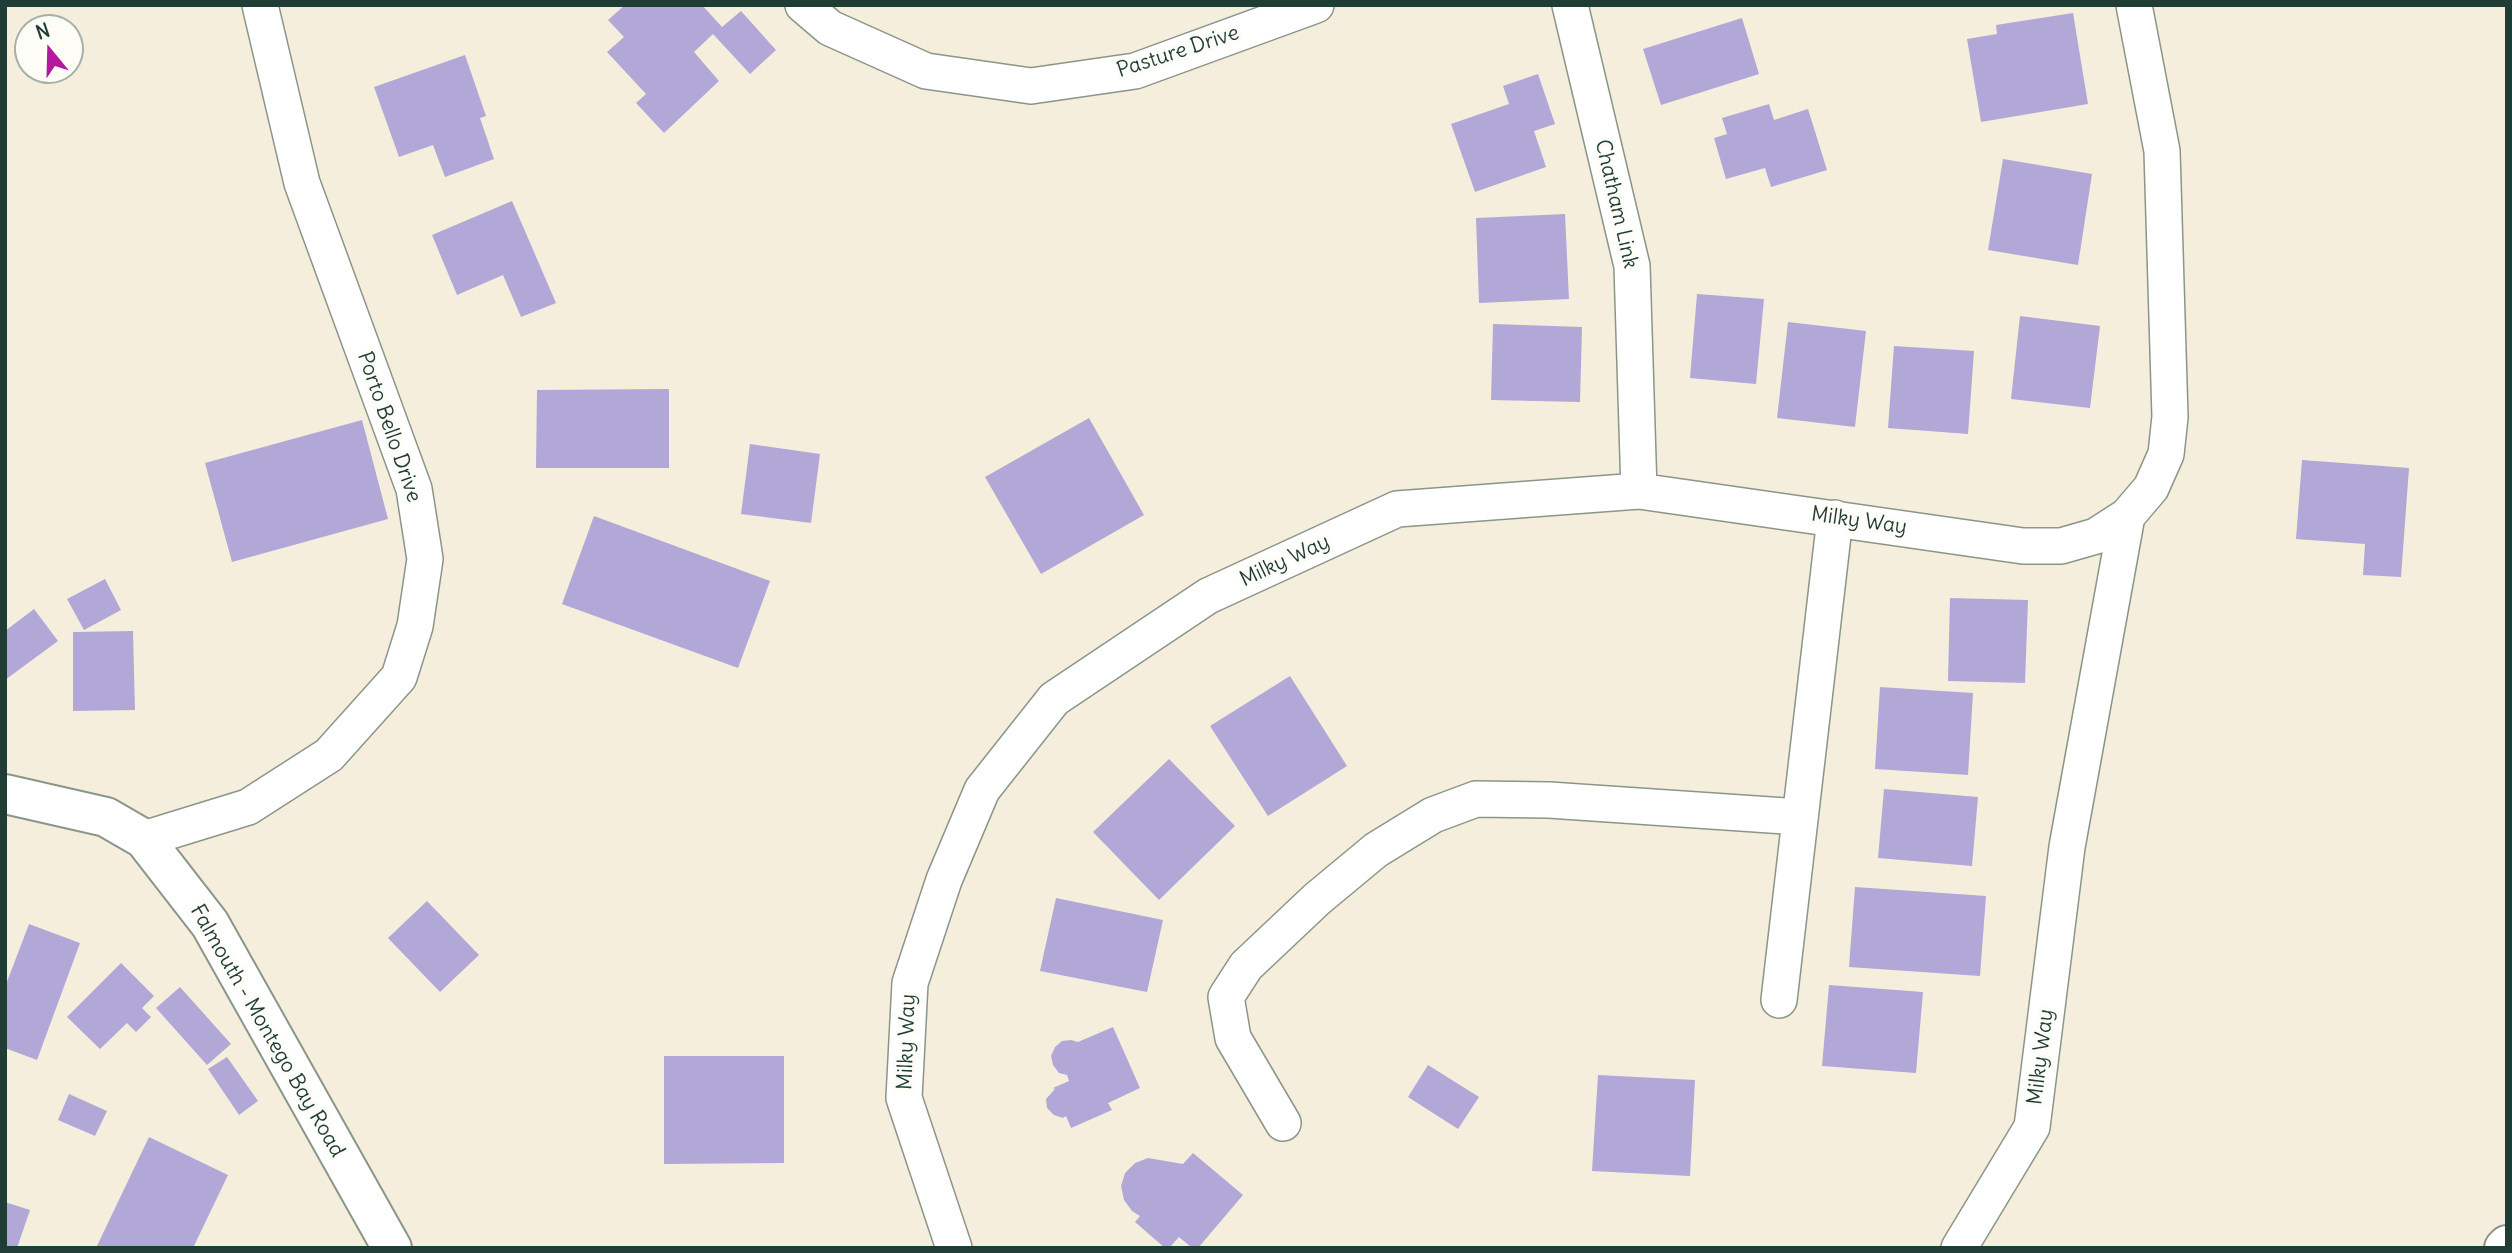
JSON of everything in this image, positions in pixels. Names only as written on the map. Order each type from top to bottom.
[{"type":"main road","name":"Falmouth - Montego Bay Road","points":[[5,794],[106,817],[144,839],[210,924],[392,1248]]},
{"type":"street","name":"Porto Bello Drive","points":[[144,839],[248,807],[329,755],[399,677],[415,626],[425,559],[414,489],[302,183],[260,5]]},
{"type":"street","name":"Pasture Drive","points":[[803,5],[830,28],[926,71],[1031,86],[1135,71],[1316,5]]},
{"type":"street","name":"Chatham Link","points":[[1570,5],[1632,267],[1639,491]]},
{"type":"street","name":"Milky Way","points":[[954,1248],[904,1098],[909,983],[944,880],[982,790],[1055,699],[1208,596],[1397,509],[1639,491],[2023,546],[2060,546],[2096,536],[2127,516],[2151,488],[2166,454],[2170,417],[2162,151],[2134,5]]},
{"type":"street","name":"Milky Way","points":[[1959,1248],[2032,1127],[2067,847],[2127,516]]},
{"type":"street","points":[[1779,1000],[1835,518]]},
{"type":"street","points":[[1283,1123],[1233,1038],[1226,997],[1246,966],[1317,899],[1376,850],[1433,815],[1476,799],[1549,800],[1800,817]]},
{"type":"building","points":[[625,5],[702,5],[722,27],[741,11],[776,50],[750,74],[713,34],[694,52],[719,81],[664,133],[636,103],[646,94],[607,52],[624,37],[608,20]]},
{"type":"building","points":[[2073,13],[2088,104],[1981,122],[1967,39],[1997,34],[1996,25]]},
{"type":"building","points":[[1742,18],[1759,74],[1661,105],[1643,49]]},
{"type":"building","points":[[465,55],[486,116],[480,118],[494,159],[445,177],[433,145],[399,157],[374,87]]},
{"type":"building","points":[[1538,74],[1555,124],[1534,131],[1546,167],[1475,192],[1451,124],[1509,104],[1503,86]]},
{"type":"building","points":[[1769,104],[1774,120],[1808,109],[1827,170],[1771,187],[1765,168],[1726,179],[1714,138],[1727,134],[1722,118]]},
{"type":"building","points":[[2003,159],[2092,174],[2078,265],[1988,250]]},
{"type":"building","points":[[512,201],[556,303],[521,317],[503,275],[457,295],[432,235]]},
{"type":"building","points":[[1565,214],[1569,299],[1479,303],[1476,218]]},
{"type":"building","points":[[1697,294],[1764,299],[1756,384],[1690,378]]},
{"type":"building","points":[[2020,316],[2100,326],[2090,408],[2011,399]]},
{"type":"building","points":[[1788,322],[1866,331],[1855,427],[1777,418]]},
{"type":"building","points":[[1493,324],[1582,327],[1580,402],[1491,400]]},
{"type":"building","points":[[1894,346],[1974,351],[1968,434],[1888,428]]},
{"type":"building","points":[[669,389],[669,468],[536,468],[537,390]]},
{"type":"building","points":[[1089,418],[1144,515],[1041,574],[985,477]]},
{"type":"building","points":[[362,420],[388,519],[232,562],[205,463]]},
{"type":"building","points":[[750,444],[820,454],[811,523],[741,514]]},
{"type":"building","points":[[2302,460],[2409,468],[2401,577],[2363,575],[2365,544],[2296,539]]},
{"type":"building","points":[[594,516],[770,581],[738,668],[562,604]]},
{"type":"building","points":[[105,579],[121,610],[84,630],[67,599]]},
{"type":"building","points":[[1950,598],[2028,600],[2025,683],[1948,681]]},
{"type":"building","points":[[34,609],[58,641],[5,680],[5,631]]},
{"type":"building","points":[[133,631],[135,710],[73,711],[73,632]]},
{"type":"building","points":[[1290,676],[1347,766],[1268,816],[1210,726]]},
{"type":"building","points":[[1880,687],[1973,693],[1968,775],[1875,769]]},
{"type":"building","points":[[1169,759],[1235,826],[1159,900],[1093,832]]},
{"type":"building","points":[[1884,789],[1978,797],[1972,866],[1878,858]]},
{"type":"building","points":[[1855,887],[1986,896],[1980,976],[1849,967]]},
{"type":"building","points":[[1056,898],[1163,920],[1147,992],[1040,971]]},
{"type":"building","points":[[427,901],[479,955],[440,992],[388,938]]},
{"type":"building","points":[[29,924],[80,943],[37,1060],[5,1048],[5,987]]},
{"type":"building","points":[[121,963],[154,996],[142,1008],[151,1017],[136,1032],[127,1023],[100,1049],[67,1017]]},
{"type":"building","points":[[1829,985],[1923,992],[1916,1073],[1822,1066]]},
{"type":"building","points":[[180,987],[231,1044],[207,1065],[156,1008]]},
{"type":"building","points":[[1113,1027],[1140,1088],[1108,1103],[1112,1110],[1071,1128],[1066,1116],[1063,1118],[1054,1115],[1047,1108],[1046,1099],[1055,1089],[1053,1088],[1069,1081],[1067,1075],[1059,1073],[1053,1065],[1051,1056],[1062,1041],[1078,1042]]},
{"type":"building","points":[[664,1056],[784,1056],[784,1163],[664,1164]]},
{"type":"building","points":[[227,1057],[258,1101],[239,1115],[208,1069]]},
{"type":"building","points":[[1428,1065],[1479,1097],[1458,1129],[1408,1097]]},
{"type":"building","points":[[1598,1075],[1695,1080],[1690,1176],[1592,1171]]},
{"type":"building","points":[[69,1094],[107,1111],[95,1136],[58,1120]]},
{"type":"building","points":[[149,1137],[228,1175],[193,1248],[96,1248]]},
{"type":"building","points":[[1193,1153],[1243,1195],[1198,1248],[1192,1248],[1179,1237],[1169,1248],[1165,1248],[1135,1222],[1140,1216],[1132,1211],[1124,1200],[1121,1186],[1125,1173],[1135,1163],[1148,1158],[1183,1164]]},
{"type":"building","points":[[5,1202],[30,1210],[17,1248],[5,1248]]}]
